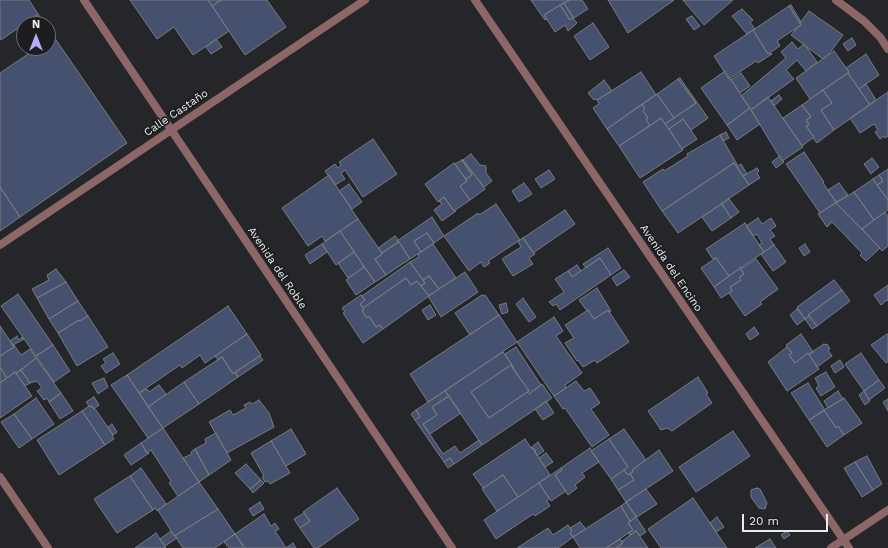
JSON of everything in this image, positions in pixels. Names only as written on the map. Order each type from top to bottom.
[{"type":"street","name":"Avenida del Roble","points":[[84,0],[452,548]]},
{"type":"street","name":"Calle Castaño","points":[[0,245],[364,0]]},
{"type":"street","name":"Avenida del Encino","points":[[475,0],[848,548]]},
{"type":"street","points":[[836,0],[864,21],[880,37],[888,49]]},
{"type":"street","points":[[0,477],[48,548]]},
{"type":"street","points":[[831,548],[888,510]]},
{"type":"building","points":[[0,0],[29,0],[38,14],[35,16],[16,16],[16,29],[1,40]]},
{"type":"building","points":[[130,0],[208,0],[229,31],[193,55],[174,27],[157,39]]},
{"type":"building","points":[[208,0],[221,0],[212,6]]},
{"type":"building","points":[[221,0],[267,0],[286,27],[245,55],[212,6]]},
{"type":"building","points":[[531,0],[569,1],[544,15],[547,19],[545,20]]},
{"type":"building","points":[[570,0],[582,0],[588,9],[574,18],[564,3]]},
{"type":"building","points":[[608,0],[674,0],[628,33]]},
{"type":"building","points":[[683,0],[733,0],[704,25]]},
{"type":"building","points":[[564,3],[573,18],[570,20],[560,5]]},
{"type":"building","points":[[560,5],[570,20],[573,18],[577,23],[568,31],[565,25],[555,32],[544,15]]},
{"type":"building","points":[[791,5],[801,22],[800,23],[789,6]]},
{"type":"building","points":[[789,6],[801,25],[777,41],[780,46],[768,54],[753,30]]},
{"type":"building","points":[[742,9],[753,20],[750,22],[755,29],[747,34],[732,16]]},
{"type":"building","points":[[809,11],[843,35],[829,54],[823,59],[791,35],[801,25],[800,23]]},
{"type":"building","points":[[692,16],[700,26],[694,30],[686,19]]},
{"type":"building","points":[[593,23],[609,47],[590,60],[574,36]]},
{"type":"building","points":[[753,30],[768,54],[772,54],[758,63],[756,61],[729,79],[714,56]]},
{"type":"building","points":[[852,38],[856,45],[848,51],[843,44]]},
{"type":"building","points":[[216,39],[222,47],[211,54],[206,47]]},
{"type":"building","points":[[56,40],[127,143],[20,217],[0,187],[0,73],[25,56],[56,56]]},
{"type":"building","points":[[792,42],[798,49],[804,44],[817,62],[806,71],[797,60],[786,70],[794,79],[751,110],[741,96],[786,58],[781,52]]},
{"type":"building","points":[[834,51],[849,72],[810,99],[796,78]]},
{"type":"building","points":[[866,54],[879,75],[859,89],[846,68]]},
{"type":"building","points":[[725,71],[750,108],[727,125],[701,88]]},
{"type":"building","points":[[641,72],[656,95],[607,129],[593,108],[599,104],[597,100]]},
{"type":"building","points":[[741,73],[750,86],[740,93],[731,80]]},
{"type":"building","points":[[848,73],[870,105],[834,130],[821,110],[832,103],[823,90]]},
{"type":"building","points":[[680,78],[708,118],[691,130],[683,119],[669,129],[665,124],[696,103],[678,79]]},
{"type":"building","points":[[678,79],[696,103],[674,118],[657,94]]},
{"type":"building","points":[[604,80],[612,91],[597,100],[594,100],[588,93]]},
{"type":"building","points":[[866,84],[876,100],[870,105],[859,89]]},
{"type":"building","points":[[823,90],[832,103],[821,110],[834,130],[817,143],[806,126],[809,124],[806,120],[811,117],[802,105]]},
{"type":"building","points":[[888,92],[888,136],[885,138],[884,136],[880,139],[875,132],[878,130],[874,124],[860,133],[850,118]]},
{"type":"building","points":[[657,94],[674,118],[665,124],[661,118],[650,126],[646,119],[648,118],[643,111],[645,109],[642,104]]},
{"type":"building","points":[[779,95],[782,99],[774,106],[771,101]]},
{"type":"building","points":[[768,97],[803,147],[782,161],[751,110]]},
{"type":"building","points":[[642,104],[645,109],[643,111],[648,118],[646,119],[650,126],[619,146],[607,129]]},
{"type":"building","points":[[802,105],[811,117],[806,120],[809,124],[806,126],[814,137],[802,146],[783,118]]},
{"type":"building","points":[[750,108],[760,124],[737,140],[727,125]]},
{"type":"building","points":[[661,118],[683,150],[640,178],[619,146]]},
{"type":"building","points":[[683,119],[697,139],[682,149],[669,129]]},
{"type":"building","points":[[726,132],[729,138],[723,141],[720,135]]},
{"type":"building","points":[[720,135],[738,166],[741,164],[747,174],[743,176],[734,163],[662,211],[643,182],[663,169],[664,171],[688,156],[687,154]]},
{"type":"building","points":[[373,139],[397,174],[363,197],[345,170],[341,173],[345,179],[335,185],[325,171],[335,164],[338,168],[341,165],[339,162]]},
{"type":"building","points":[[804,152],[836,202],[820,213],[786,164]]},
{"type":"building","points":[[471,154],[480,165],[486,166],[486,173],[492,181],[484,187],[463,160]]},
{"type":"building","points":[[780,156],[784,162],[776,168],[772,162]]},
{"type":"building","points":[[872,158],[879,167],[871,174],[864,164]]},
{"type":"building","points":[[462,160],[472,175],[466,179],[455,164]]},
{"type":"building","points":[[462,160],[485,189],[470,200],[460,186],[472,175]]},
{"type":"building","points":[[454,163],[467,181],[460,186],[470,200],[454,211],[444,197],[438,202],[425,184]]},
{"type":"building","points":[[734,163],[749,185],[678,233],[662,211]]},
{"type":"building","points":[[757,168],[759,171],[757,173],[760,178],[749,185],[743,176]]},
{"type":"building","points":[[888,169],[888,200],[877,185],[883,181],[879,175]]},
{"type":"building","points":[[549,170],[555,179],[541,188],[535,179]]},
{"type":"building","points":[[329,175],[358,219],[325,241],[322,236],[308,246],[282,208]]},
{"type":"building","points":[[879,175],[883,181],[877,185],[873,179]]},
{"type":"building","points":[[873,179],[888,200],[888,210],[874,220],[854,192]]},
{"type":"building","points":[[524,183],[532,194],[519,202],[512,191]]},
{"type":"building","points":[[839,183],[848,195],[836,202],[828,190]]},
{"type":"building","points":[[349,184],[362,202],[352,209],[339,191]]},
{"type":"building","points":[[0,187],[20,217],[0,231]]},
{"type":"building","points":[[854,192],[874,220],[862,229],[836,203]]},
{"type":"building","points":[[444,197],[454,211],[456,211],[442,221],[434,210],[442,204],[439,201]]},
{"type":"building","points":[[729,199],[739,212],[731,218],[722,204]]},
{"type":"building","points":[[836,203],[880,248],[866,261],[860,255],[862,253],[832,222],[827,227],[818,214]]},
{"type":"building","points":[[496,204],[520,240],[488,261],[490,263],[484,267],[481,262],[469,271],[444,236],[478,213],[479,215]]},
{"type":"building","points":[[722,204],[731,218],[712,231],[702,217]]},
{"type":"building","points":[[565,210],[575,224],[533,253],[523,238]]},
{"type":"building","points":[[885,212],[888,216],[888,246],[882,251],[862,229]]},
{"type":"building","points":[[432,217],[444,236],[434,243],[427,233],[414,241],[421,252],[410,259],[397,241]]},
{"type":"building","points":[[758,218],[762,224],[771,218],[776,226],[770,230],[775,236],[770,239],[774,245],[764,252],[759,245],[762,243],[757,234],[753,236],[746,226]]},
{"type":"building","points":[[358,219],[382,253],[375,259],[386,275],[375,282],[340,231]]},
{"type":"building","points":[[745,223],[764,252],[729,276],[716,258],[713,259],[706,249]]},
{"type":"building","points":[[340,231],[354,252],[336,265],[322,244]]},
{"type":"building","points":[[427,233],[434,243],[421,252],[414,241]]},
{"type":"building","points":[[395,236],[398,242],[382,253],[378,248]]},
{"type":"building","points":[[523,238],[535,254],[529,258],[533,264],[513,276],[502,259],[521,247],[518,241]]},
{"type":"building","points":[[399,242],[410,259],[386,275],[375,259]]},
{"type":"building","points":[[322,244],[327,252],[310,264],[305,255]]},
{"type":"building","points":[[433,244],[456,278],[439,289],[429,276],[423,280],[410,262],[419,257],[418,254]]},
{"type":"building","points":[[805,244],[810,252],[804,256],[799,248]]},
{"type":"building","points":[[774,245],[786,262],[773,271],[761,254]]},
{"type":"building","points":[[608,248],[621,268],[611,275],[600,258],[586,268],[583,264]]},
{"type":"building","points":[[354,252],[364,267],[348,278],[338,263]]},
{"type":"building","points":[[600,258],[611,275],[560,310],[556,304],[553,306],[549,302],[564,292],[555,279],[568,271],[572,277]]},
{"type":"building","points":[[716,258],[729,276],[714,287],[701,268]]},
{"type":"building","points":[[756,259],[778,289],[760,302],[762,304],[745,316],[729,293],[732,291],[730,287],[741,280],[739,278],[744,274],[740,268],[743,268]]},
{"type":"building","points":[[410,262],[425,283],[421,286],[417,281],[411,285],[406,278],[363,308],[360,304],[365,300],[362,296]]},
{"type":"building","points":[[577,265],[581,271],[572,277],[568,271]]},
{"type":"building","points":[[364,267],[375,282],[356,295],[346,280]]},
{"type":"building","points":[[740,268],[744,274],[739,278],[741,280],[730,287],[732,291],[721,298],[714,287]]},
{"type":"building","points":[[56,269],[66,282],[37,298],[32,289],[49,280],[47,275]]},
{"type":"building","points":[[624,270],[630,277],[617,286],[612,278]]},
{"type":"building","points":[[465,272],[478,292],[441,317],[428,296]]},
{"type":"building","points":[[429,276],[439,289],[429,296],[421,286],[425,283],[423,280]]},
{"type":"building","points":[[406,278],[411,285],[417,281],[429,296],[383,329],[380,325],[376,327],[369,316],[367,318],[362,311],[364,310],[363,308]]},
{"type":"building","points":[[834,280],[842,290],[808,315],[809,316],[805,319],[797,307]]},
{"type":"building","points":[[66,282],[78,301],[49,319],[37,298]]},
{"type":"building","points":[[888,285],[888,301],[887,300],[881,305],[874,295]]},
{"type":"building","points":[[597,288],[611,311],[609,312],[608,310],[594,319],[579,300]]},
{"type":"building","points":[[842,290],[850,301],[817,326],[808,315]]},
{"type":"building","points":[[18,294],[53,345],[36,356],[1,306]]},
{"type":"building","points":[[361,295],[365,300],[360,304],[364,310],[362,311],[367,318],[369,316],[376,327],[380,325],[383,329],[363,343],[343,313],[345,312],[342,308]]},
{"type":"building","points":[[482,295],[485,295],[499,315],[470,335],[455,313]]},
{"type":"building","points":[[523,298],[536,317],[529,322],[516,304]]},
{"type":"building","points":[[78,301],[88,316],[58,333],[49,319]]},
{"type":"building","points":[[506,303],[508,312],[502,314],[499,305]]},
{"type":"building","points":[[430,305],[436,315],[428,320],[422,310]]},
{"type":"building","points":[[228,306],[247,334],[205,363],[200,355],[182,368],[180,365],[139,393],[127,375]]},
{"type":"building","points":[[797,309],[805,319],[797,325],[790,315]]},
{"type":"building","points":[[588,310],[594,319],[608,310],[629,342],[597,363],[595,360],[583,367],[565,343],[574,338],[565,325]]},
{"type":"building","points":[[499,315],[517,342],[428,402],[410,374]]},
{"type":"building","points":[[88,316],[108,347],[77,366],[58,333]]},
{"type":"building","points":[[809,316],[817,326],[812,329],[805,319]]},
{"type":"building","points":[[554,317],[563,331],[556,336],[582,373],[565,385],[566,388],[554,396],[517,342]]},
{"type":"building","points":[[0,326],[14,347],[0,356]]},
{"type":"building","points":[[754,327],[759,334],[750,340],[746,334]]},
{"type":"building","points":[[247,334],[261,355],[233,374],[222,357],[218,360],[215,356]]},
{"type":"building","points":[[801,334],[813,352],[808,353],[795,363],[789,355],[792,353],[786,345]]},
{"type":"building","points":[[887,334],[888,362],[886,363],[871,345]]},
{"type":"building","points":[[17,336],[19,340],[22,337],[24,339],[13,345],[10,341]]},
{"type":"building","points":[[824,344],[827,344],[830,349],[828,350],[832,356],[817,367],[809,354]]},
{"type":"building","points":[[13,345],[21,355],[30,349],[36,358],[21,370],[16,373],[15,372],[7,378],[0,367],[0,356],[14,347]]},
{"type":"building","points":[[53,345],[70,371],[54,382],[36,356]]},
{"type":"building","points":[[516,347],[541,385],[529,394],[527,392],[529,391],[513,369],[514,368],[505,354]]},
{"type":"building","points":[[787,347],[792,353],[789,355],[795,363],[808,353],[819,369],[787,391],[768,362]]},
{"type":"building","points":[[503,352],[514,368],[513,369],[511,365],[471,392],[489,418],[527,392],[529,394],[542,384],[552,398],[482,445],[445,391]]},
{"type":"building","points":[[113,353],[120,364],[106,373],[101,366],[106,363],[103,359]]},
{"type":"building","points":[[861,353],[879,380],[864,391],[845,364]]},
{"type":"building","points":[[260,356],[263,360],[238,377],[235,372]]},
{"type":"building","points":[[222,357],[233,374],[235,372],[238,377],[199,404],[184,382]]},
{"type":"building","points":[[36,358],[61,393],[49,402],[47,398],[44,400],[37,391],[42,388],[37,381],[30,383],[21,370]]},
{"type":"building","points":[[840,360],[844,367],[835,373],[831,366]]},
{"type":"building","points":[[511,365],[529,391],[489,418],[471,392]]},
{"type":"building","points":[[0,367],[7,378],[0,383]]},
{"type":"building","points":[[21,370],[30,383],[25,386],[16,373]]},
{"type":"building","points":[[15,372],[32,396],[0,418],[0,383]]},
{"type":"building","points":[[826,372],[835,387],[821,396],[816,388],[819,386],[815,378]]},
{"type":"building","points":[[127,375],[163,428],[148,438],[111,385]]},
{"type":"building","points":[[698,377],[708,393],[706,394],[712,403],[672,431],[667,428],[661,430],[648,411]]},
{"type":"building","points":[[104,378],[108,387],[98,394],[92,383]]},
{"type":"building","points":[[879,380],[885,388],[869,400],[864,391]]},
{"type":"building","points":[[576,381],[584,391],[590,388],[600,403],[591,409],[609,435],[592,447],[565,408],[563,409],[554,396]]},
{"type":"building","points":[[184,382],[199,404],[163,428],[148,407]]},
{"type":"building","points":[[808,383],[825,410],[809,420],[791,393]]},
{"type":"building","points":[[159,385],[166,394],[148,407],[139,393],[147,389],[149,392]]},
{"type":"building","points":[[445,391],[449,396],[432,407],[437,415],[423,424],[443,454],[455,446],[460,453],[479,440],[482,445],[454,464],[450,458],[444,462],[415,420],[420,417],[416,410]]},
{"type":"building","points":[[838,391],[843,399],[828,408],[824,401]]},
{"type":"building","points":[[864,391],[870,401],[865,405],[859,395]]},
{"type":"building","points":[[61,393],[73,411],[60,419],[49,402]]},
{"type":"building","points":[[449,396],[461,413],[430,434],[423,424],[437,415],[432,407]]},
{"type":"building","points":[[94,397],[99,405],[94,409],[86,402]]},
{"type":"building","points":[[36,398],[54,424],[32,439],[14,414]]},
{"type":"building","points":[[844,398],[862,423],[844,435],[838,426],[836,428],[824,410]]},
{"type":"building","points":[[888,399],[888,411],[883,402]]},
{"type":"building","points":[[259,400],[269,413],[274,427],[227,453],[209,422],[230,410],[233,415],[246,408],[244,405],[250,402],[252,404]]},
{"type":"building","points":[[546,401],[554,413],[543,420],[535,409]]},
{"type":"building","points":[[89,406],[92,406],[96,410],[113,435],[112,436],[114,439],[105,445],[82,411]]},
{"type":"building","points":[[416,410],[420,417],[415,420],[411,414]]},
{"type":"building","points":[[824,410],[836,428],[838,426],[844,435],[827,447],[809,420]]},
{"type":"building","points":[[82,411],[105,445],[59,475],[37,440]]},
{"type":"building","points":[[14,414],[32,439],[19,448],[1,422]]},
{"type":"building","points":[[112,424],[117,432],[113,435],[108,427]]},
{"type":"building","points":[[163,428],[199,482],[178,496],[169,483],[171,481],[151,450],[147,453],[141,443]]},
{"type":"building","points":[[291,429],[306,454],[286,466],[271,441]]},
{"type":"building","points":[[624,429],[646,460],[632,470],[633,472],[628,475],[624,470],[628,467],[609,439]]},
{"type":"building","points":[[733,431],[750,456],[696,492],[679,467]]},
{"type":"building","points":[[216,433],[231,460],[209,475],[195,449],[206,443],[205,439]]},
{"type":"building","points":[[525,439],[531,448],[536,451],[535,452],[550,475],[518,497],[503,475],[483,488],[473,474]]},
{"type":"building","points":[[609,439],[628,467],[611,479],[591,451]]},
{"type":"building","points":[[271,441],[290,473],[270,484],[268,481],[265,482],[262,477],[264,476],[251,453]]},
{"type":"building","points":[[538,442],[544,451],[537,456],[533,448],[531,448]]},
{"type":"building","points":[[141,443],[147,453],[149,453],[131,465],[124,455]]},
{"type":"building","points":[[590,448],[599,462],[582,473],[585,477],[575,485],[577,488],[568,495],[555,475],[562,470],[561,468]]},
{"type":"building","points":[[195,449],[209,475],[199,482],[183,458],[192,454],[191,452]]},
{"type":"building","points":[[659,450],[673,471],[626,502],[618,490],[634,480],[630,474],[633,472],[632,470]]},
{"type":"building","points":[[546,453],[553,462],[545,467],[539,458]]},
{"type":"building","points":[[867,456],[882,484],[873,490],[855,462]]},
{"type":"building","points":[[450,458],[454,464],[448,468],[444,462]]},
{"type":"building","points":[[855,462],[873,490],[862,497],[844,468]]},
{"type":"building","points":[[246,464],[261,480],[250,489],[235,473]]},
{"type":"building","points":[[141,468],[166,504],[157,511],[155,508],[153,510],[130,476]]},
{"type":"building","points":[[561,468],[562,470],[555,475],[566,491],[551,501],[539,483]]},
{"type":"building","points":[[624,470],[628,475],[630,473],[634,480],[618,490],[611,479]]},
{"type":"building","points":[[503,475],[518,497],[497,511],[482,489]]},
{"type":"building","points":[[130,476],[153,510],[117,533],[94,499]]},
{"type":"building","points":[[261,480],[264,483],[253,493],[250,489]]},
{"type":"building","points":[[199,482],[218,509],[174,536],[158,510]]},
{"type":"building","points":[[539,483],[549,498],[547,501],[550,506],[535,516],[533,514],[496,539],[484,520]]},
{"type":"building","points":[[337,488],[359,519],[318,548],[314,548],[300,528],[310,521],[303,512]]},
{"type":"building","points":[[757,488],[760,489],[767,503],[765,509],[759,508],[751,497],[751,490]]},
{"type":"building","points":[[646,489],[657,504],[637,517],[626,502]]},
{"type":"building","points":[[693,498],[727,548],[661,548],[648,529]]},
{"type":"building","points":[[260,502],[264,509],[253,516],[249,509]]},
{"type":"building","points":[[626,502],[636,517],[630,521],[621,506]]},
{"type":"building","points":[[621,506],[630,521],[628,523],[633,530],[606,548],[580,548],[573,537]]},
{"type":"building","points":[[218,509],[235,534],[215,548],[183,548],[175,536]]},
{"type":"building","points":[[304,513],[310,521],[300,528],[294,519]]},
{"type":"building","points":[[264,514],[271,526],[275,523],[279,529],[275,531],[286,548],[245,548],[235,534]]},
{"type":"building","points":[[636,517],[646,532],[640,536],[636,531],[630,535],[628,533],[633,530],[628,523]]},
{"type":"building","points":[[717,517],[724,527],[716,532],[710,523]]},
{"type":"building","points":[[580,522],[586,529],[573,537],[570,533],[572,531],[570,528]]},
{"type":"building","points":[[568,525],[572,531],[570,533],[573,537],[558,548],[517,548],[548,528],[553,535]]},
{"type":"building","points":[[171,531],[177,538],[165,546],[160,539]]},
{"type":"building","points":[[636,531],[648,548],[616,548],[623,543],[622,541]]},
{"type":"building","points":[[787,531],[790,535],[784,539],[781,535]]},
{"type":"building","points":[[156,533],[166,548],[135,548]]},
{"type":"building","points":[[235,534],[244,548],[229,548],[224,542]]},
{"type":"building","points":[[620,539],[623,543],[616,548],[606,548]]},
{"type":"building","points":[[770,539],[776,548],[755,548]]},
{"type":"building","points":[[293,543],[296,548],[286,548]]}]
